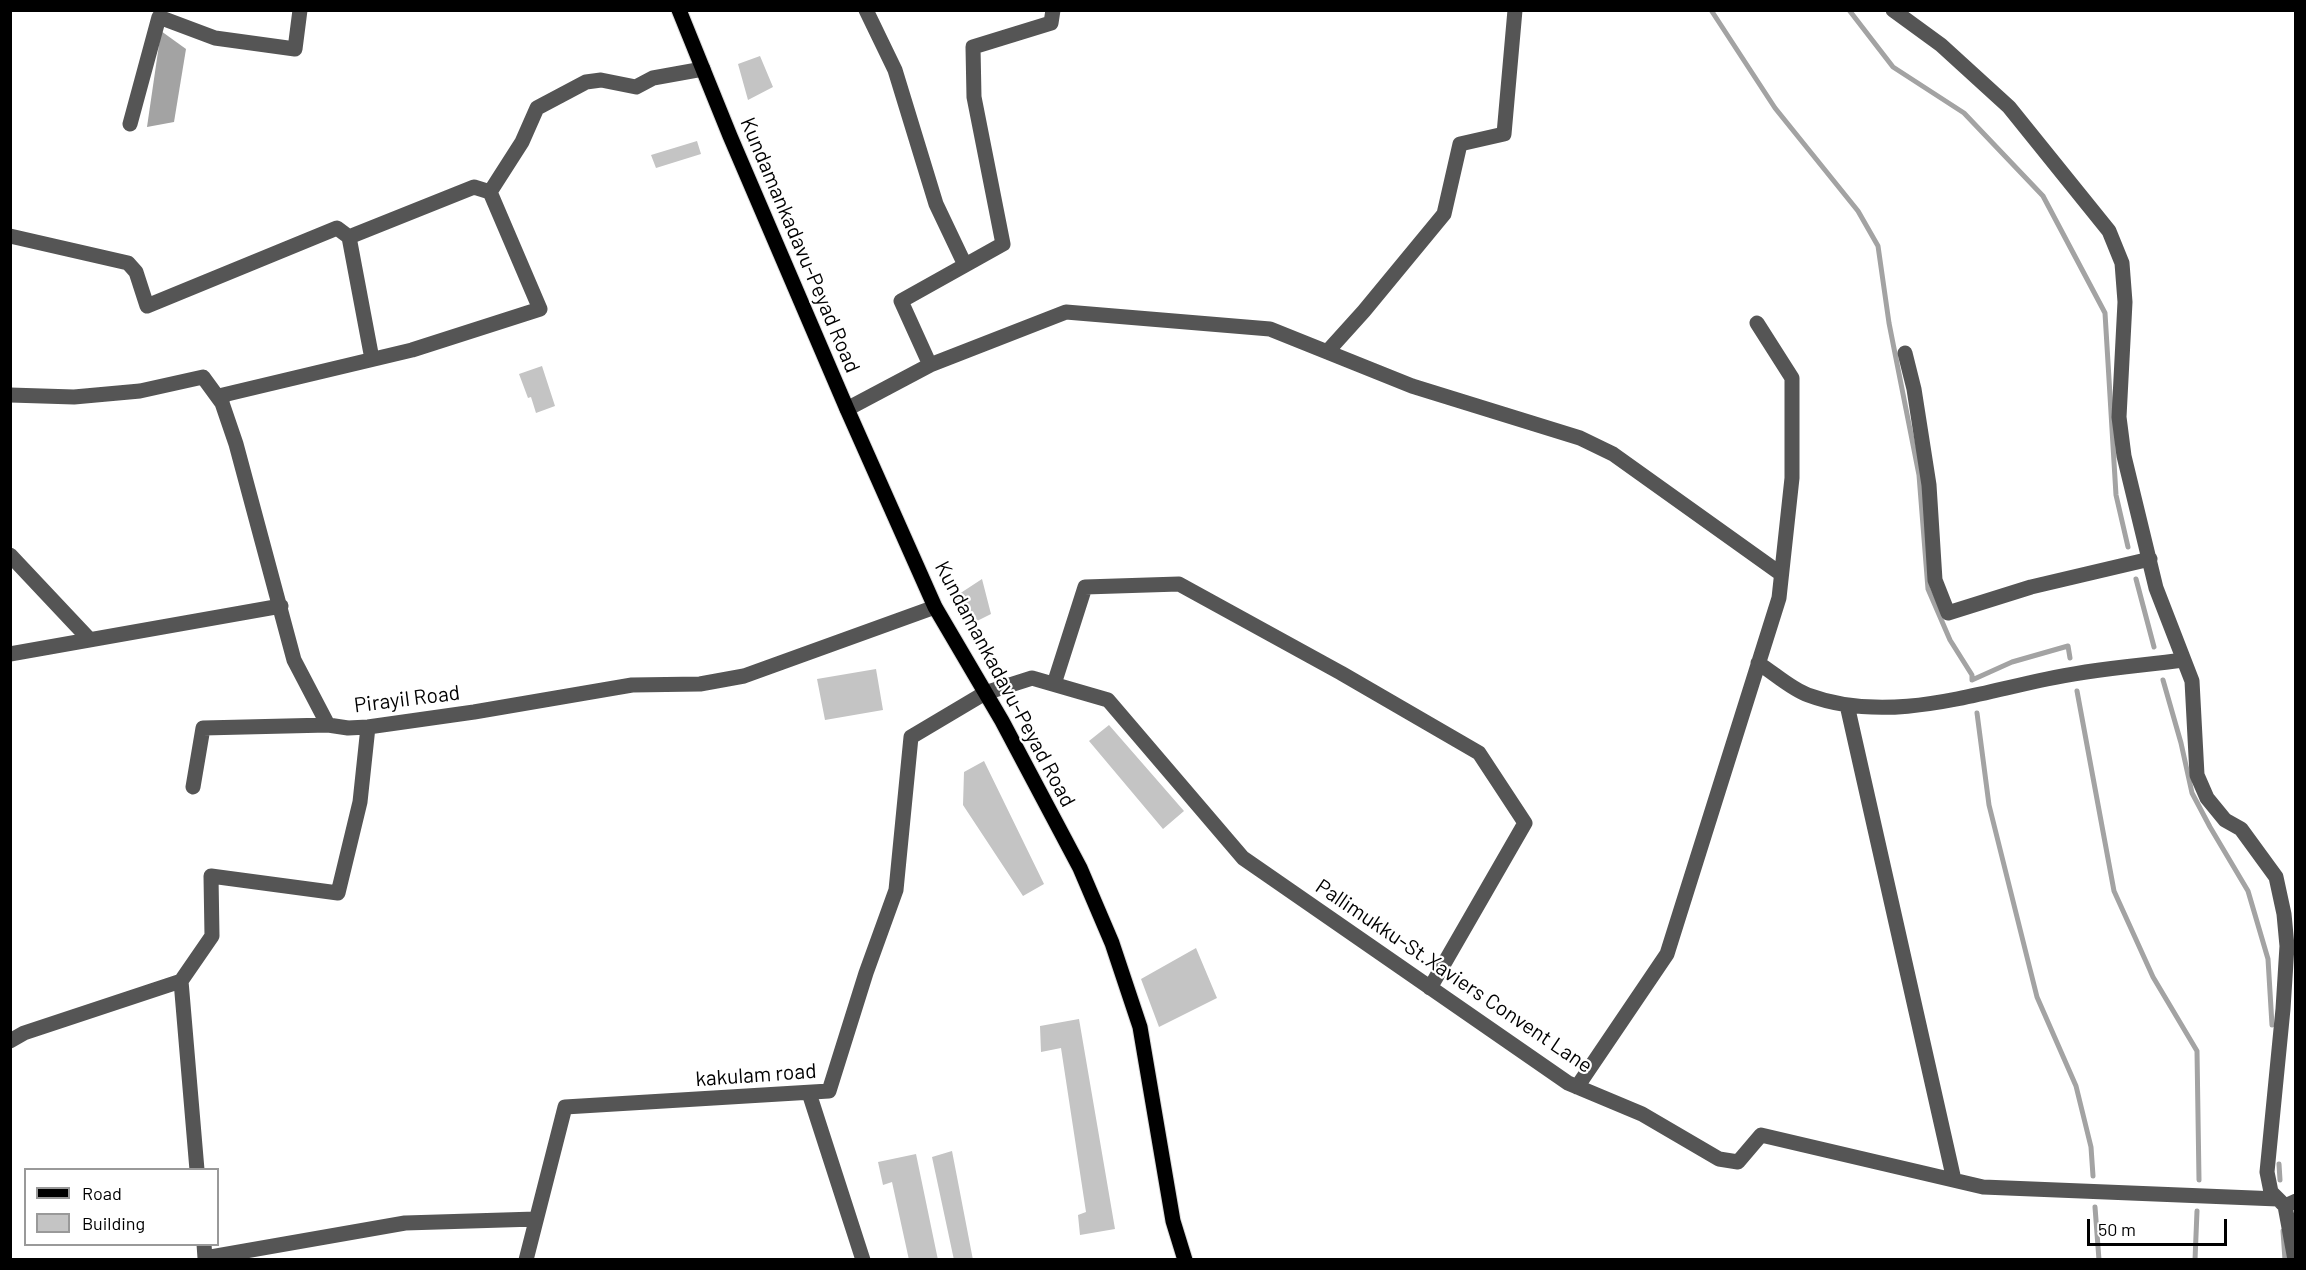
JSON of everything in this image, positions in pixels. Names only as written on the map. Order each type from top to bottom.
[{"type":"main road","name":"Kundamankadavu-Peyad Road","points":[[679,10],[847,409],[935,607],[1002,721],[1080,868],[1112,943],[1140,1027],[1173,1221],[1185,1260]]},
{"type":"street","points":[[130,124],[159,17],[215,38],[295,49],[300,10]]},
{"type":"street","points":[[866,10],[895,70],[936,204],[965,265]]},
{"type":"street","points":[[930,365],[901,301],[1003,244],[974,97],[973,47],[1051,23],[1053,10]]},
{"type":"street","points":[[1327,352],[1365,311],[1444,214],[1460,144],[1504,134],[1515,10]]},
{"type":"street","points":[[1894,11],[1941,45],[2009,107],[2109,231],[2122,263],[2125,302],[2119,417],[2124,456],[2156,588],[2192,681],[2197,775],[2207,798],[2225,820],[2241,829],[2276,877],[2284,914],[2287,946],[2283,1009],[2267,1172],[2271,1192],[2286,1202],[2295,1260]]},
{"type":"street","points":[[490,192],[522,142],[537,108],[586,82],[601,80],[636,87],[654,78],[703,69]]},
{"type":"street","points":[[222,403],[223,396],[412,350],[540,309],[490,192],[474,187],[350,237]]},
{"type":"street","points":[[10,237],[128,263],[136,272],[147,306],[337,228],[350,237],[372,359]]},
{"type":"street","points":[[847,409],[930,365],[1066,312],[1270,329],[1412,386],[1580,438],[1613,454],[1781,574]]},
{"type":"street","points":[[1577,1087],[1667,954],[1779,598],[1792,478],[1792,378],[1757,323]]},
{"type":"street","points":[[1905,353],[1914,389],[1929,485],[1935,580],[1948,613],[2041,584],[2150,559]]},
{"type":"street","name":"Pirayil Road","points":[[10,395],[74,397],[140,391],[203,377],[222,403],[236,444],[294,660],[328,725],[348,728],[368,727],[474,712],[632,685],[700,684],[744,676],[935,607]]},
{"type":"street","points":[[10,555],[90,640]]},
{"type":"street","points":[[1054,684],[1085,587],[1179,584],[1341,673],[1479,753],[1525,823],[1430,988]]},
{"type":"street","points":[[10,654],[281,606]]},
{"type":"street","points":[[1758,663],[1807,695],[1847,705],[1886,709],[1976,696],[2049,678],[2183,660]]},
{"type":"street","name":"Pallimukku-St.Xaviers Convent Lane","points":[[985,693],[1032,678],[1108,700],[1244,858],[1568,1083],[1642,1114],[1719,1160],[1737,1162],[1761,1135],[1983,1187],[2286,1202]]},
{"type":"street","name":"kakulam road","points":[[526,1260],[565,1107],[829,1091],[866,973],[896,890],[911,737],[985,693]]},
{"type":"street","points":[[1847,705],[1954,1180]]},
{"type":"street","points":[[193,787],[202,728],[328,725]]},
{"type":"street","points":[[10,1041],[24,1033],[181,981],[212,936],[211,876],[338,893],[360,802],[368,727]]},
{"type":"street","points":[[181,981],[197,1168]]},
{"type":"street","points":[[808,1093],[863,1260]]},
{"type":"street","points":[[204,1246],[205,1258],[405,1223],[536,1219]]},
{"type":"shaded area","points":[[161,31],[186,49],[174,122],[147,127]]},
{"type":"building","points":[[760,56],[773,87],[748,100],[738,64]]},
{"type":"building","points":[[697,141],[701,154],[656,168],[651,155]]},
{"type":"building","points":[[542,366],[555,406],[536,413],[531,397],[528,398],[519,374]]},
{"type":"building","points":[[982,579],[991,614],[969,625],[953,598]]},
{"type":"building","points":[[876,669],[883,710],[825,720],[817,679]]},
{"type":"building","points":[[1109,725],[1184,811],[1163,829],[1089,741]]},
{"type":"building","points":[[984,761],[1044,884],[1023,896],[963,805],[964,772]]},
{"type":"building","points":[[1196,948],[1217,998],[1159,1027],[1141,979]]},
{"type":"building","points":[[1079,1019],[1115,1229],[1080,1235],[1078,1215],[1086,1212],[1061,1048],[1041,1052],[1040,1026]]},
{"type":"building","points":[[952,1151],[973,1260],[954,1260],[932,1157]]},
{"type":"building","points":[[916,1154],[938,1260],[909,1260],[892,1182],[883,1185],[878,1162]]},
{"type":"waterway","points":[[1711,10],[1775,108],[1858,211],[1878,246],[1889,323],[1919,475],[1928,589],[1950,640],[1972,675],[1972,680],[2012,662],[2068,646],[2070,658]]},
{"type":"waterway","points":[[1849,10],[1893,67],[1964,113],[2043,196],[2105,313],[2116,495],[2128,547]]},
{"type":"waterway","points":[[2136,579],[2154,647]]},
{"type":"waterway","points":[[2163,680],[2192,793],[2248,891],[2268,959],[2272,1025]]},
{"type":"waterway","points":[[2077,691],[2114,891],[2153,977],[2197,1051],[2199,1180]]},
{"type":"waterway","points":[[1977,713],[1989,805],[2037,997],[2076,1086],[2091,1147],[2093,1176]]},
{"type":"waterway","points":[[2279,1164],[2280,1180]]},
{"type":"waterway","points":[[2095,1207],[2099,1260]]},
{"type":"waterway","points":[[2195,1260],[2197,1211]]},
{"type":"waterway","points":[[2283,1231],[2285,1260]]}]
